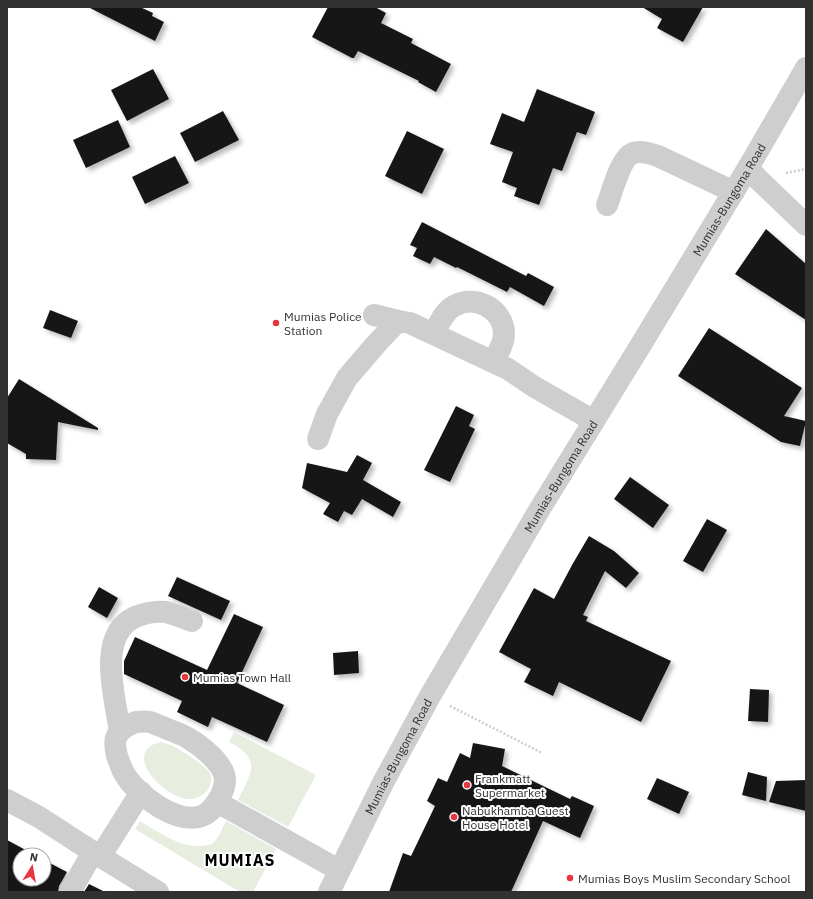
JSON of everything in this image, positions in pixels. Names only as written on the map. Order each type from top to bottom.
[{"type":"street","name":"Mumias-Bungoma Road","points":[[329,892],[387,775],[430,696],[541,507],[734,192],[806,68]]},
{"type":"street","points":[[607,206],[623,164],[627,157],[634,153],[645,152],[658,156],[734,192]]},
{"type":"street","points":[[748,168],[806,225]]},
{"type":"street","points":[[434,333],[444,315],[453,306],[467,301],[482,303],[496,311],[501,321],[504,333],[502,345],[493,362]]},
{"type":"street","points":[[374,315],[410,323],[434,333],[508,369],[532,386],[594,421]]},
{"type":"street","points":[[318,439],[327,414],[347,378],[398,321]]},
{"type":"street","points":[[120,731],[110,667],[112,646],[116,635],[131,620],[149,613],[166,612],[192,621]]},
{"type":"street","points":[[136,722],[148,722],[187,737],[214,758],[221,767],[225,779],[222,794],[211,810],[207,814],[198,818],[187,818],[164,810],[141,792],[131,783],[124,773],[115,750],[115,739],[120,731],[127,725],[136,722]]},
{"type":"street","points":[[70,892],[141,792]]},
{"type":"street","points":[[7,800],[39,817],[158,892]]},
{"type":"street","points":[[217,802],[339,870]]},
{"type":"path","points":[[430,696],[542,753]]},
{"type":"shaded area","points":[[234,732],[316,775],[288,827],[238,800],[247,782],[251,767],[250,760],[246,754],[229,742]]},
{"type":"shaded area","points":[[161,742],[172,745],[208,770],[211,775],[211,783],[208,790],[204,794],[197,798],[187,799],[167,791],[157,782],[145,763],[144,754],[149,747]]},
{"type":"shaded area","points":[[140,821],[162,834],[184,844],[201,846],[210,845],[215,841],[226,821],[276,849],[253,892],[240,892],[135,829]]},
{"type":"building","points":[[88,7],[140,7],[153,13],[152,16],[164,22],[155,41]]},
{"type":"building","points":[[328,7],[375,7],[386,13],[381,23],[413,39],[411,43],[451,64],[436,92],[418,82],[419,81],[358,51],[354,58],[352,58],[312,37]]},
{"type":"building","points":[[642,7],[703,7],[683,42],[657,28],[662,19]]},
{"type":"building","points":[[153,69],[169,99],[127,121],[111,90]]},
{"type":"building","points":[[537,89],[595,112],[586,135],[577,132],[562,171],[553,168],[539,205],[514,196],[517,188],[502,182],[513,152],[490,144],[502,113],[524,122]]},
{"type":"building","points":[[223,111],[239,140],[195,162],[180,133]]},
{"type":"building","points":[[118,120],[130,147],[86,168],[73,140]]},
{"type":"building","points":[[407,131],[444,149],[422,194],[385,176]]},
{"type":"building","points":[[175,156],[189,183],[145,204],[132,177]]},
{"type":"building","points":[[422,222],[526,276],[528,273],[554,287],[544,306],[510,287],[507,292],[434,257],[430,264],[413,256],[417,248],[410,245]]},
{"type":"building","points":[[766,229],[806,264],[806,320],[735,274]]},
{"type":"building","points":[[50,310],[78,321],[71,338],[43,328]]},
{"type":"building","points":[[709,328],[802,388],[784,416],[806,421],[800,446],[781,442],[678,376]]},
{"type":"building","points":[[19,379],[98,428],[98,430],[58,422],[56,460],[26,459],[26,454],[7,443],[7,398]]},
{"type":"building","points":[[456,406],[474,415],[469,426],[475,429],[450,482],[424,470]]},
{"type":"building","points":[[357,455],[372,463],[363,480],[401,502],[393,517],[362,499],[352,515],[344,511],[338,522],[323,514],[330,503],[302,488],[307,463],[347,472]]},
{"type":"building","points":[[630,477],[669,505],[653,528],[614,499]]},
{"type":"building","points":[[707,519],[727,530],[703,572],[683,561]]},
{"type":"building","points":[[589,536],[614,551],[639,573],[626,588],[605,571],[583,615],[588,617],[586,621],[671,661],[641,722],[559,682],[553,696],[524,682],[531,669],[499,652],[534,588],[554,599]]},
{"type":"building","points":[[177,577],[230,601],[221,620],[168,596]]},
{"type":"building","points":[[99,587],[118,598],[107,618],[88,607]]},
{"type":"building","name":"Mumias Town Hall","points":[[234,614],[263,627],[237,683],[284,705],[267,742],[212,717],[208,727],[177,712],[182,701],[124,674],[124,661],[135,637],[207,670]]},
{"type":"building","points":[[358,651],[359,673],[334,675],[333,653]]},
{"type":"building","points":[[750,689],[769,690],[768,722],[748,721]]},
{"type":"building","points":[[473,743],[505,749],[502,766],[570,799],[572,796],[594,806],[580,838],[543,821],[511,892],[389,892],[403,853],[411,856],[435,806],[427,801],[438,778],[447,782],[460,753],[470,758]]},
{"type":"building","points":[[748,772],[767,777],[766,801],[742,795]]},
{"type":"building","points":[[657,778],[689,792],[679,814],[647,799]]},
{"type":"building","points":[[806,780],[806,811],[769,802],[776,781]]},
{"type":"building","points":[[7,840],[20,847],[12,847],[12,887],[52,887],[52,864],[67,872],[59,886],[58,892],[7,892]]},
{"type":"building","points":[[89,884],[105,892],[84,892]]},
{"type":"place","name":"Mumias Police Station","points":[[276,323]]},
{"type":"place","name":"Mumias Town Hall","points":[[185,677]]},
{"type":"place","name":"Frankmatt Supermarket","points":[[467,785]]},
{"type":"place","name":"Nabukhamba Guest House Hotel","points":[[454,817]]},
{"type":"place","name":"Mumias Boys Muslim Secondary School","points":[[570,878]]},
{"type":"district","name":"MUMIAS","points":[[240,860]]}]
